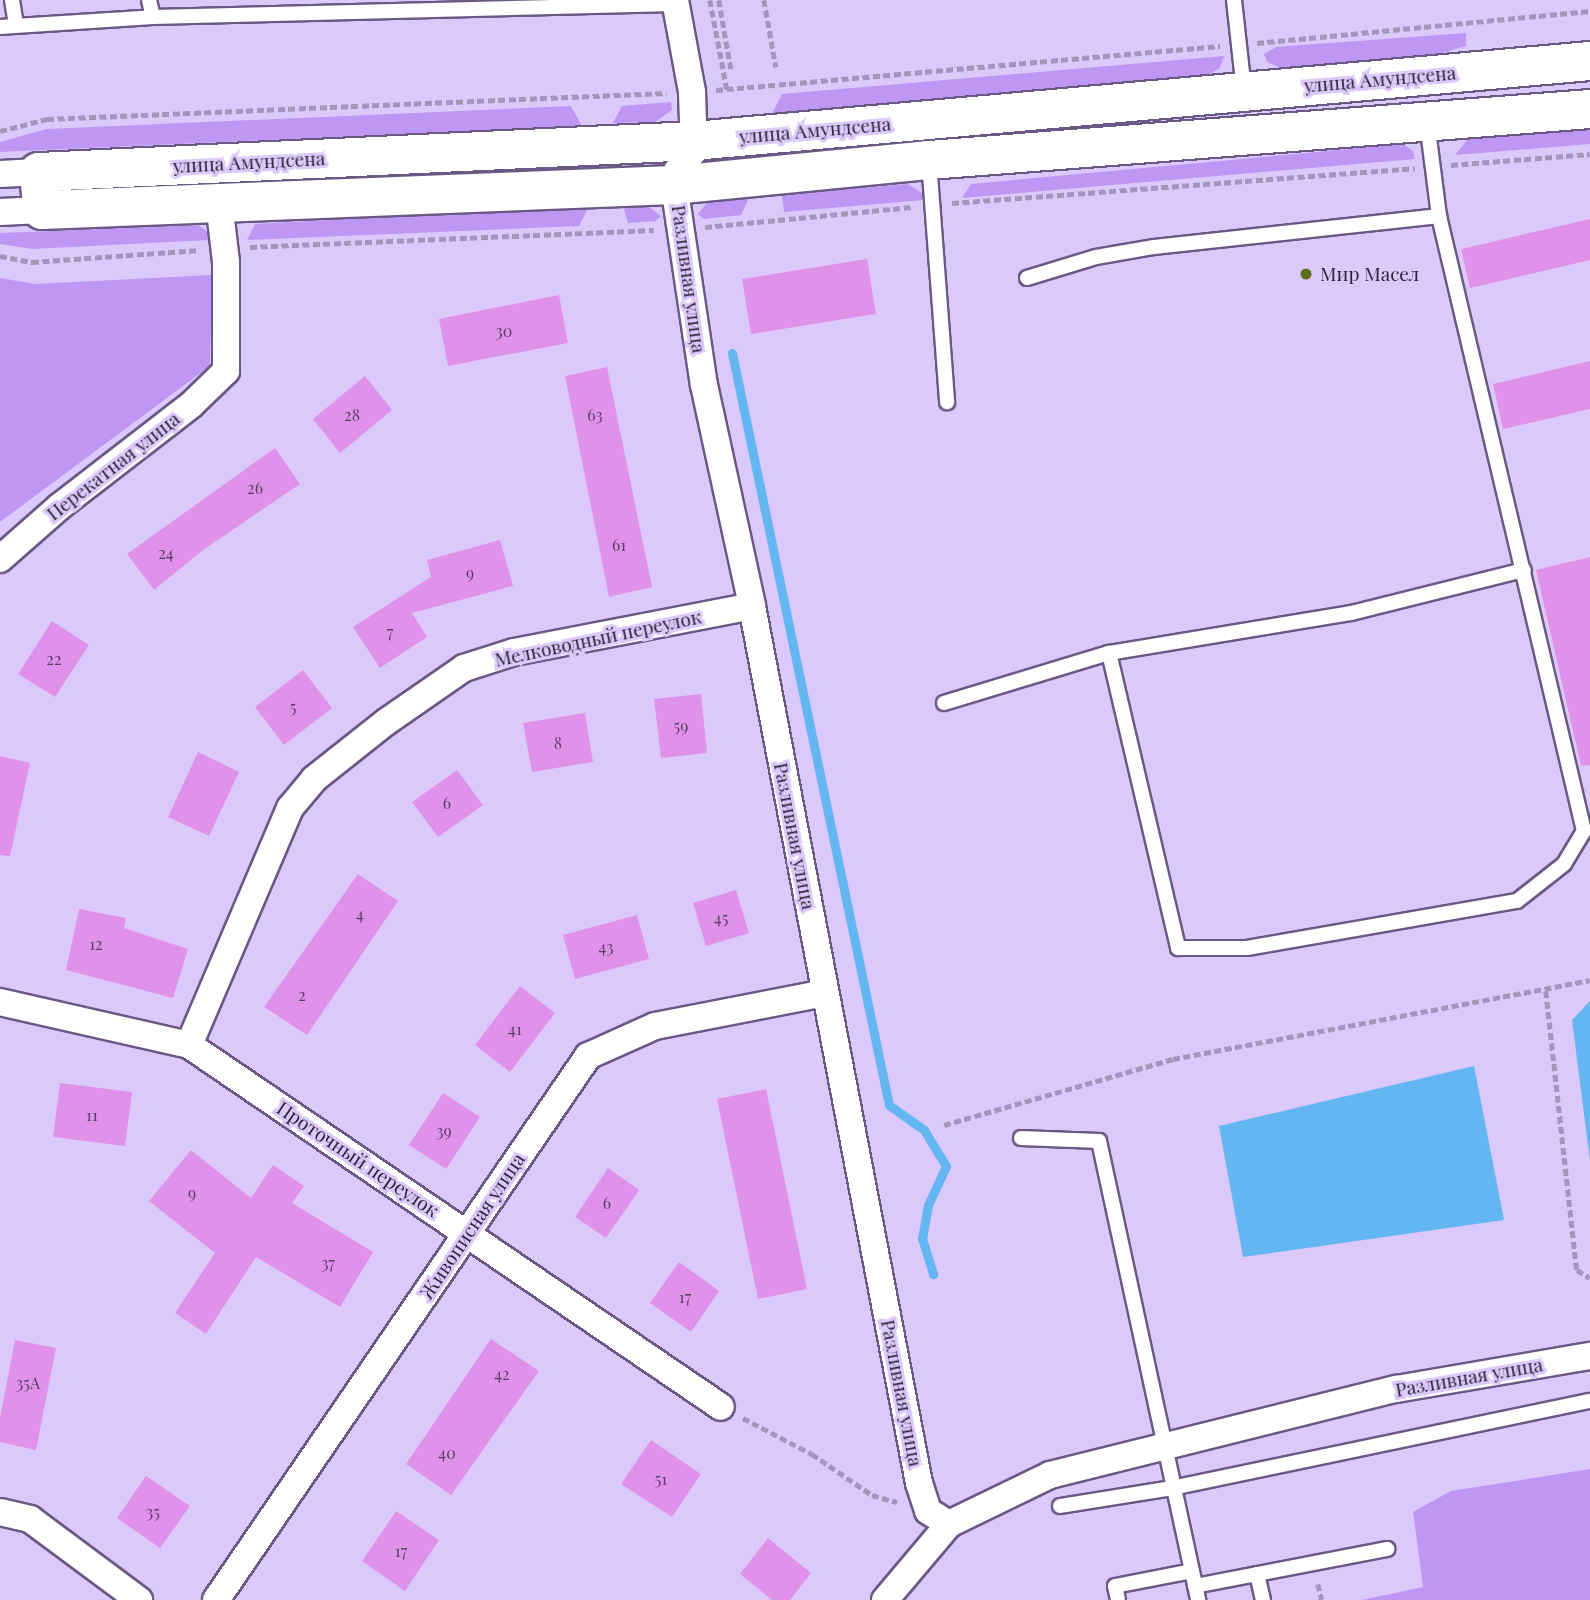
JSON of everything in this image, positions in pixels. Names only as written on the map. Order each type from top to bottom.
[{"type":"street","points":[[675,2],[692,92],[694,141]]},
{"type":"street","name":"улица Амундсена","points":[[0,174],[694,141],[1590,61]]},
{"type":"street","name":"улица Амундсена","points":[[0,212],[674,185],[929,160],[1590,109]]},
{"type":"street","name":"Разливная улица","points":[[694,141],[694,151],[677,171],[674,185],[704,385],[752,606],[825,993],[939,1518]]},
{"type":"street","points":[[39,172],[42,210]]},
{"type":"street","points":[[219,202],[225,248]]},
{"type":"street","name":"Перекатная улица","points":[[0,559],[59,507],[191,405],[226,371],[225,248]]},
{"type":"street","name":"Мелководный переулок","points":[[189,1045],[290,808],[314,779],[386,722],[464,668],[514,652],[752,606]]},
{"type":"street","name":"Живописная улица","points":[[216,1600],[588,1056],[655,1026],[825,993]]},
{"type":"street","name":"Проточный переулок","points":[[0,1002],[189,1045],[722,1407]]},
{"type":"street","name":"Разливная улица","points":[[885,1600],[939,1518],[1050,1475],[1396,1389],[1590,1356]]},
{"type":"street","points":[[0,1512],[30,1519],[139,1600]]},
{"type":"lane","points":[[12,0],[16,25]]},
{"type":"lane","points":[[149,0],[153,17]]},
{"type":"lane","points":[[1234,0],[1244,91]]},
{"type":"lane","points":[[0,27],[153,17],[675,2]]},
{"type":"lane","points":[[1109,653],[1178,948],[1247,948],[1517,901],[1564,864],[1584,831],[1439,216],[1427,121]]},
{"type":"lane","points":[[929,160],[947,402]]},
{"type":"lane","points":[[1027,278],[1096,257],[1154,247],[1439,216]]},
{"type":"lane","points":[[944,704],[1109,653],[1351,613],[1524,570]]},
{"type":"lane","points":[[1021,1138],[1099,1141],[1163,1447],[1197,1593],[1257,1574],[1388,1549]]},
{"type":"lane","points":[[1060,1506],[1172,1488],[1590,1401]]},
{"type":"lane","points":[[1118,1600],[1115,1586],[1192,1571]]},
{"type":"lane","points":[[1257,1574],[1263,1600]]},
{"type":"path","points":[[710,0],[727,89]]},
{"type":"path","points":[[719,0],[731,69]]},
{"type":"path","points":[[764,0],[776,67]]},
{"type":"path","points":[[0,131],[47,119],[692,92],[1590,11]]},
{"type":"path","points":[[0,256],[32,262],[225,248],[682,229],[934,205],[1590,155]]},
{"type":"path","points":[[944,1125],[1173,1059],[1590,980]]},
{"type":"path","points":[[1546,990],[1577,1270],[1590,1278]]},
{"type":"path","points":[[722,1407],[812,1454],[872,1495],[939,1518]]},
{"type":"shaded area","points":[[1466,33],[1466,46],[1435,55],[1281,68],[1267,62],[1264,54],[1276,47]]},
{"type":"shaded area","points":[[1224,56],[1220,68],[1208,75],[772,114],[782,94]]},
{"type":"shaded area","points":[[671,102],[672,110],[655,122],[613,123],[622,106]]},
{"type":"shaded area","points":[[571,106],[582,126],[0,152],[0,142],[47,129]]},
{"type":"shaded area","points":[[1590,127],[1590,144],[1455,155],[1469,138]]},
{"type":"shaded area","points":[[1403,144],[1413,151],[1415,159],[962,198],[971,184]]},
{"type":"shaded area","points":[[908,184],[922,193],[923,200],[784,212],[782,195]]},
{"type":"shaded area","points":[[749,198],[741,215],[704,219],[698,214],[709,200]]},
{"type":"shaded area","points":[[589,206],[579,226],[247,240],[255,224]]},
{"type":"shaded area","points":[[623,206],[648,206],[661,216],[656,221],[628,223]]},
{"type":"shaded area","points":[[198,225],[207,231],[209,240],[32,249],[0,244],[0,233]]},
{"type":"shaded area","points":[[212,275],[210,366],[0,522],[0,278],[35,284]]},
{"type":"shaded area","points":[[1590,1469],[1590,1600],[1362,1600],[1423,1587],[1413,1512],[1451,1491]]},
{"type":"water","points":[[1590,1001],[1590,1161],[1572,1020]]},
{"type":"water","points":[[1474,1066],[1504,1220],[1243,1257],[1219,1126]]},
{"type":"building","points":[[1590,219],[1590,260],[1470,288],[1461,249]]},
{"type":"building","points":[[867,259],[876,314],[751,334],[742,279]]},
{"type":"building","points":[[559,295],[568,343],[448,366],[439,319]]},
{"type":"building","points":[[1590,361],[1590,409],[1503,429],[1493,384]]},
{"type":"building","points":[[607,367],[652,587],[609,597],[565,376]]},
{"type":"building","points":[[365,376],[392,410],[340,453],[313,419]]},
{"type":"building","points":[[275,448],[300,484],[203,550],[154,590],[127,554]]},
{"type":"building","points":[[500,540],[513,586],[412,613],[427,637],[380,668],[353,627],[431,577],[427,560]]},
{"type":"building","points":[[1590,557],[1590,765],[1581,766],[1536,570]]},
{"type":"building","points":[[52,621],[89,645],[55,697],[18,674]]},
{"type":"building","points":[[303,670],[332,708],[284,745],[255,707]]},
{"type":"building","points":[[701,694],[707,753],[661,758],[654,699]]},
{"type":"building","points":[[585,713],[593,762],[532,772],[523,723]]},
{"type":"building","points":[[198,752],[239,772],[209,836],[168,817]]},
{"type":"building","points":[[0,756],[30,763],[10,856],[0,855]]},
{"type":"building","points":[[457,770],[483,805],[438,837],[412,802]]},
{"type":"building","points":[[358,874],[398,901],[307,1035],[264,1007]]},
{"type":"building","points":[[736,890],[749,933],[706,946],[693,903]]},
{"type":"building","points":[[79,909],[126,918],[124,928],[188,949],[173,998],[66,970]]},
{"type":"building","points":[[637,915],[649,959],[575,979],[563,935]]},
{"type":"building","points":[[520,986],[555,1013],[510,1072],[475,1045]]},
{"type":"building","points":[[60,1083],[132,1092],[125,1146],[53,1137]]},
{"type":"building","points":[[766,1089],[807,1289],[758,1299],[717,1099]]},
{"type":"building","points":[[443,1093],[480,1117],[446,1169],[409,1145]]},
{"type":"building","points":[[191,1150],[251,1198],[273,1165],[304,1186],[292,1203],[373,1252],[340,1307],[256,1257],[206,1334],[175,1313],[215,1253],[149,1201]]},
{"type":"building","points":[[608,1168],[639,1190],[606,1238],[575,1217]]},
{"type":"building","points":[[679,1262],[719,1291],[691,1332],[650,1303]]},
{"type":"building","points":[[491,1339],[539,1371],[451,1495],[406,1464]]},
{"type":"building","points":[[15,1340],[56,1348],[36,1450],[0,1442],[0,1418]]},
{"type":"building","points":[[651,1440],[701,1474],[672,1517],[621,1484]]},
{"type":"building","points":[[146,1476],[190,1506],[160,1548],[117,1518]]},
{"type":"building","points":[[396,1511],[439,1540],[405,1591],[362,1561]]},
{"type":"building","points":[[768,1538],[811,1573],[790,1600],[772,1600],[740,1574]]},
{"type":"waterway","points":[[732,353],[889,1105],[924,1130],[946,1166],[928,1205],[922,1238],[933,1274]]},
{"type":"place","name":"Мир Масел","points":[[1306,274]]}]
